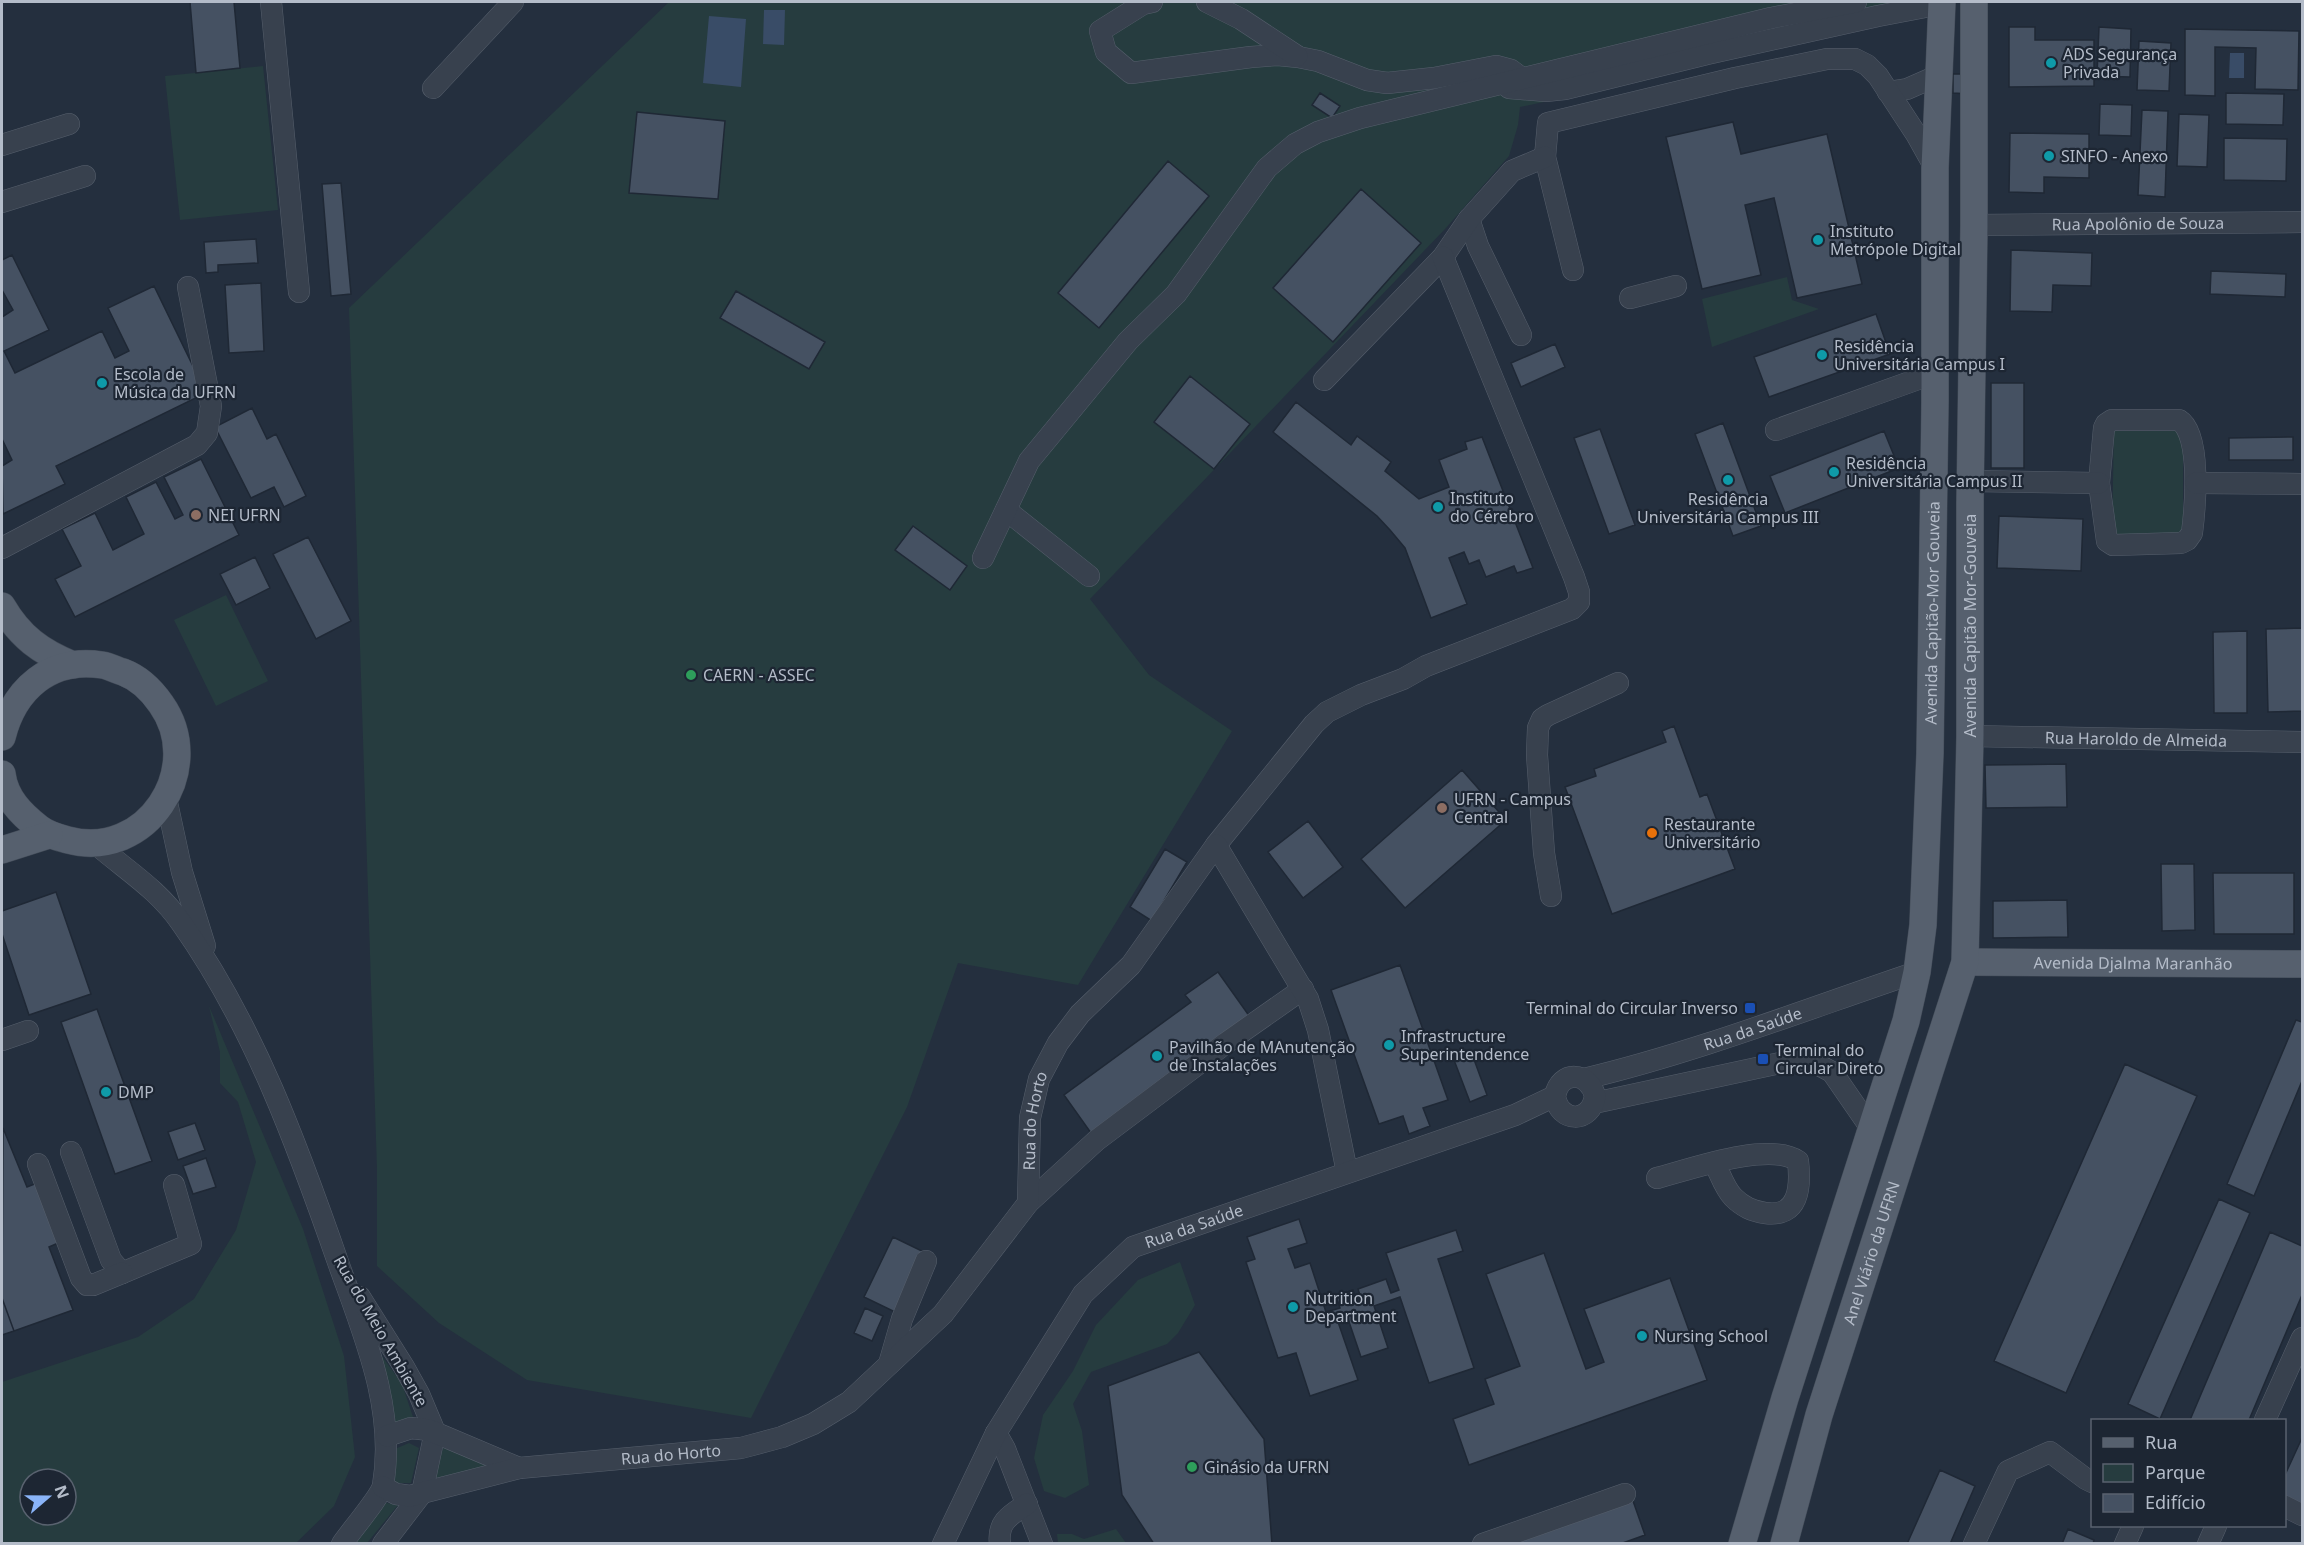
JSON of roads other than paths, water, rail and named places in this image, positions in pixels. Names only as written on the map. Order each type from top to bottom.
[{"type":"main road","name":"Avenida Capitão Mor-Gouveia","points":[[1965,962],[1970,736],[1974,2]]},
{"type":"main road","name":"Avenida Capitão-Mor Gouveia","points":[[1917,972],[1923,914],[1930,753],[1935,168],[1941,3]]},
{"type":"main road","points":[[2,606],[22,633],[37,648],[73,665]]},
{"type":"main road","points":[[2,774],[3,784],[21,814],[49,835],[82,844],[96,844],[113,841],[135,830],[156,813],[166,798],[176,771],[176,742],[168,715],[152,691],[129,674],[102,665],[73,665],[53,671],[34,682],[18,697],[4,721]]},
{"type":"main road","points":[[2,850],[49,835]]},
{"type":"main road","name":"Avenida Djalma Maranhão","points":[[1965,962],[2302,964]]},
{"type":"main road","name":"Anel Viário da UFRN","points":[[1784,1544],[1819,1415],[1965,962]]},
{"type":"main road","points":[[1743,1544],[1789,1386],[1906,1021],[1917,972]]},
{"type":"street","points":[[271,2],[298,292]]},
{"type":"street","points":[[433,88],[513,2]]},
{"type":"street","points":[[1152,2],[1143,4],[1100,32],[1106,52],[1131,73],[1251,57],[1298,57],[1318,61],[1367,80],[1387,83],[1434,78],[1481,67],[1496,66],[1511,70],[1524,84],[1545,91],[1565,89],[1707,54],[1941,3]]},
{"type":"street","points":[[1207,2],[1241,19],[1298,57]]},
{"type":"street","points":[[982,558],[1029,461],[1128,341],[1176,294],[1268,168],[1281,154],[1318,132],[1360,118],[1494,87],[1524,84],[1771,18],[1856,2]]},
{"type":"street","points":[[1573,270],[1545,157],[1548,123],[1735,78],[1827,59],[1843,58],[1863,62],[1878,76],[1935,168]]},
{"type":"street","points":[[1888,92],[1907,89],[1939,75]]},
{"type":"street","points":[[2,145],[69,124]]},
{"type":"street","points":[[1324,380],[1443,257],[1469,219],[1512,171],[1545,157]]},
{"type":"street","points":[[2,202],[85,176]]},
{"type":"street","points":[[1469,219],[1478,246],[1521,335]]},
{"type":"street","name":"Rua Apolônio de Souza","points":[[1974,225],[2302,222]]},
{"type":"street","name":"Rua do Horto","points":[[383,1487],[403,1496],[519,1468],[741,1448],[782,1437],[813,1424],[849,1402],[943,1314],[1028,1203],[1030,1118],[1038,1079],[1058,1042],[1080,1014],[1131,965],[1216,845],[1314,724],[1327,712],[1361,695],[1403,679],[1426,666],[1572,609],[1579,602],[1579,592],[1574,577],[1443,257]]},
{"type":"street","points":[[1630,298],[1676,286]]},
{"type":"street","points":[[2,548],[197,445],[207,433],[211,406],[188,287]]},
{"type":"street","points":[[1776,430],[1935,373]]},
{"type":"street","points":[[2112,420],[2179,420],[2185,424],[2191,438],[2196,483],[2192,533],[2187,540],[2181,543],[2113,545],[2106,539],[2099,483],[2106,424],[2112,420]]},
{"type":"street","points":[[1970,481],[2099,483]]},
{"type":"street","points":[[2196,483],[2302,484]]},
{"type":"street","points":[[1006,510],[1089,576]]},
{"type":"street","points":[[1551,896],[1541,820],[1537,755],[1538,728],[1542,719],[1548,715],[1617,683]]},
{"type":"street","name":"Rua Haroldo de Almeida","points":[[1970,736],[2302,742]]},
{"type":"street","name":"Rua do Meio Ambiente","points":[[166,798],[187,890],[212,967],[274,1094],[333,1246],[374,1366],[387,1436],[383,1487]]},
{"type":"street","name":"Rua do Meio Ambiente","points":[[96,844],[155,891],[182,924],[212,967]]},
{"type":"street","points":[[1216,845],[1303,989],[1318,1030],[1347,1172]]},
{"type":"street","name":"Rua da Saúde","points":[[943,1544],[996,1433],[1083,1294],[1133,1247],[1515,1115],[1555,1096],[1560,1083],[1567,1078],[1584,1079],[1617,1071],[1917,972]]},
{"type":"street","points":[[1028,1203],[1097,1140],[1226,1043],[1303,989]]},
{"type":"street","points":[[2,1040],[28,1030]]},
{"type":"street","points":[[1594,1103],[1799,1059],[1813,1062],[1832,1071],[1872,1130]]},
{"type":"street","points":[[1555,1096],[1558,1108],[1568,1116],[1582,1115],[1589,1111],[1594,1103],[1593,1089],[1584,1079]]},
{"type":"street","points":[[71,1152],[111,1260],[122,1273]]},
{"type":"street","points":[[38,1164],[81,1278],[87,1285],[93,1285],[191,1244],[174,1185]]},
{"type":"street","points":[[1657,1178],[1715,1164]]},
{"type":"street","name":"Rua do Meio Ambiente","points":[[333,1246],[361,1300],[419,1394],[435,1432]]},
{"type":"street","points":[[889,1365],[902,1319],[926,1261]]},
{"type":"street","points":[[2265,1419],[2302,1338]]},
{"type":"street","name":"Rua do Horto","points":[[387,1436],[411,1428],[435,1432],[519,1468]]},
{"type":"street","points":[[383,1544],[422,1493],[435,1432]]},
{"type":"street","points":[[996,1433],[1005,1449],[1042,1544]]},
{"type":"street","points":[[1974,1544],[2008,1470],[2050,1452],[2091,1481]]},
{"type":"street","points":[[342,1544],[383,1487]]},
{"type":"street","points":[[1484,1544],[1625,1494]]},
{"type":"street","points":[[1000,1544],[999,1532],[1008,1516],[1026,1504]]},
{"type":"street","points":[[2286,1507],[2302,1515]]},
{"type":"street","points":[[2125,1544],[2133,1527]]},
{"type":"street","points":[[2208,1544],[2216,1527]]},
{"type":"water","points":[[764,10],[785,10],[784,45],[763,44]]},
{"type":"water","points":[[709,16],[746,19],[741,87],[703,83]]},
{"type":"water","points":[[2230,53],[2244,53],[2244,78],[2229,78]]},
{"type":"place","name":"ADS Segurança Privada","points":[[2051,63]]},
{"type":"place","name":"SINFO - Anexo","points":[[2049,156]]},
{"type":"place","name":"Instituto Metrópole Digital","points":[[1818,240]]},
{"type":"place","name":"Residência Universitária Campus I","points":[[1822,355]]},
{"type":"place","name":"Escola de Música da UFRN","points":[[102,383]]},
{"type":"place","name":"Residência Universitária Campus II","points":[[1834,472]]},
{"type":"place","name":"Residência Universitária Campus III","points":[[1728,480]]},
{"type":"place","name":"Instituto do Cérebro","points":[[1438,507]]},
{"type":"place","name":"NEI UFRN","points":[[196,515]]},
{"type":"place","name":"CAERN - ASSEC","points":[[691,675]]},
{"type":"place","name":"UFRN - Campus Central","points":[[1442,808]]},
{"type":"place","name":"Restaurante Universitário","points":[[1652,833]]},
{"type":"place","name":"Terminal do Circular Inverso","points":[[1750,1008]]},
{"type":"place","name":"Infrastructure Superintendence","points":[[1389,1045]]},
{"type":"place","name":"Pavilhão de MAnutenção de Instalações","points":[[1157,1056]]},
{"type":"place","name":"Terminal do Circular Direto","points":[[1763,1059]]},
{"type":"place","name":"DMP","points":[[106,1092]]},
{"type":"place","name":"Nutrition Department","points":[[1293,1307]]},
{"type":"place","name":"Nursing School","points":[[1642,1336]]},
{"type":"place","name":"Ginásio da UFRN","points":[[1192,1467]]}]
